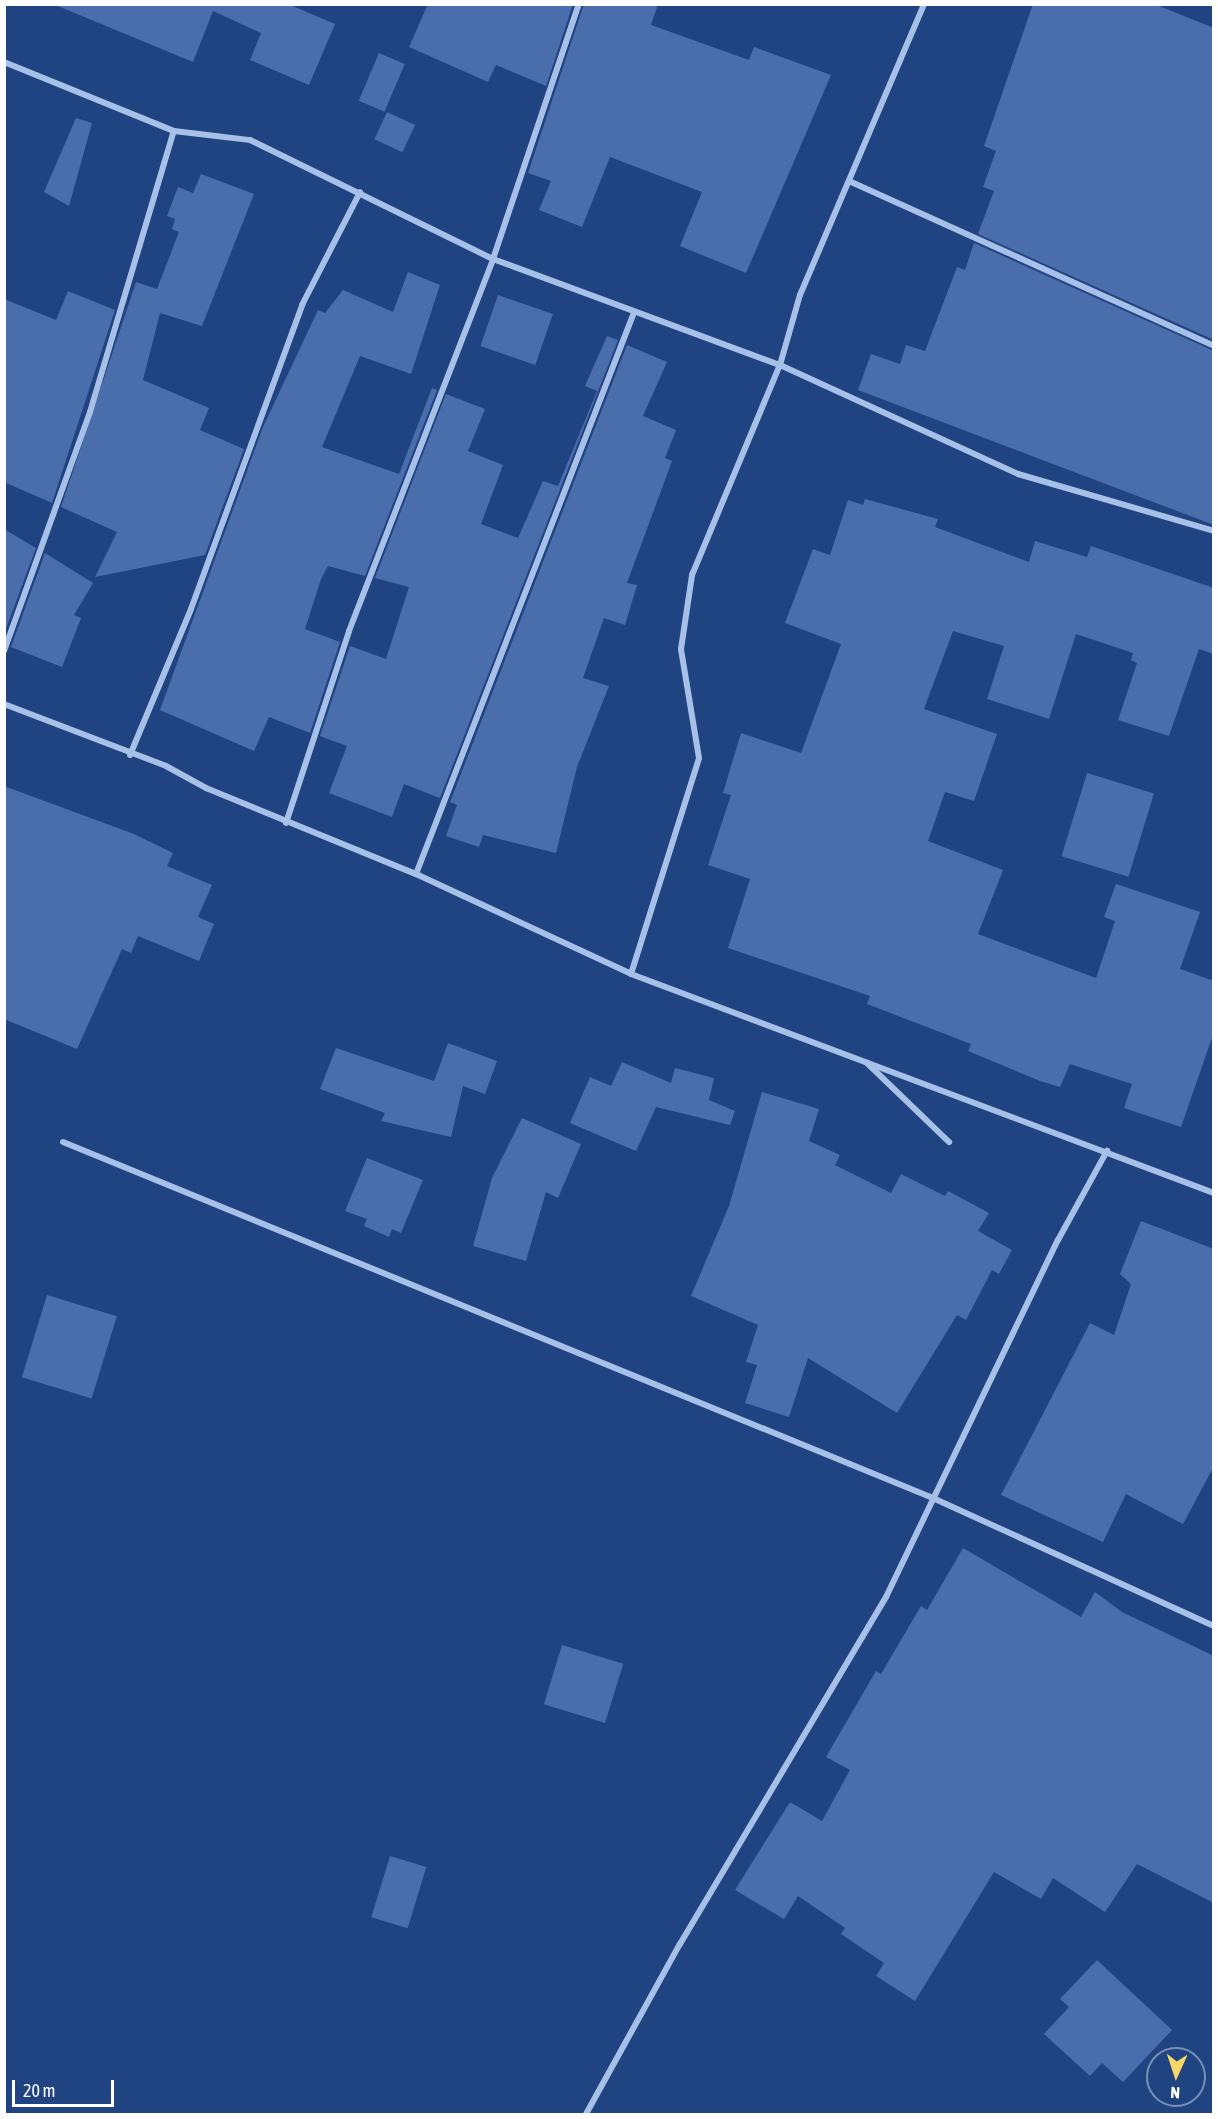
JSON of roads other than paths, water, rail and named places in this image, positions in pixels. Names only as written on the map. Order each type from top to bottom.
[{"type":"street","points":[[286,824],[349,631],[493,259],[579,4]]},
{"type":"street","points":[[631,974],[699,758],[681,649],[692,575],[780,365],[800,295],[924,4]]},
{"type":"street","points":[[4,62],[174,131],[250,140],[493,259],[633,315],[780,365],[1018,474],[1214,531]]},
{"type":"street","points":[[4,651],[90,412],[174,131]]},
{"type":"street","points":[[849,181],[1214,346]]},
{"type":"street","points":[[130,755],[191,609],[302,305],[360,192]]},
{"type":"street","points":[[416,874],[633,315]]},
{"type":"street","points":[[4,704],[130,755],[166,766],[286,824],[416,874],[631,974],[1214,1192]]},
{"type":"street","points":[[864,1060],[949,1142]]},
{"type":"street","points":[[63,1142],[935,1499],[1214,1626]]},
{"type":"street","points":[[586,2115],[680,1944],[886,1597],[1058,1240],[1107,1151]]}]
